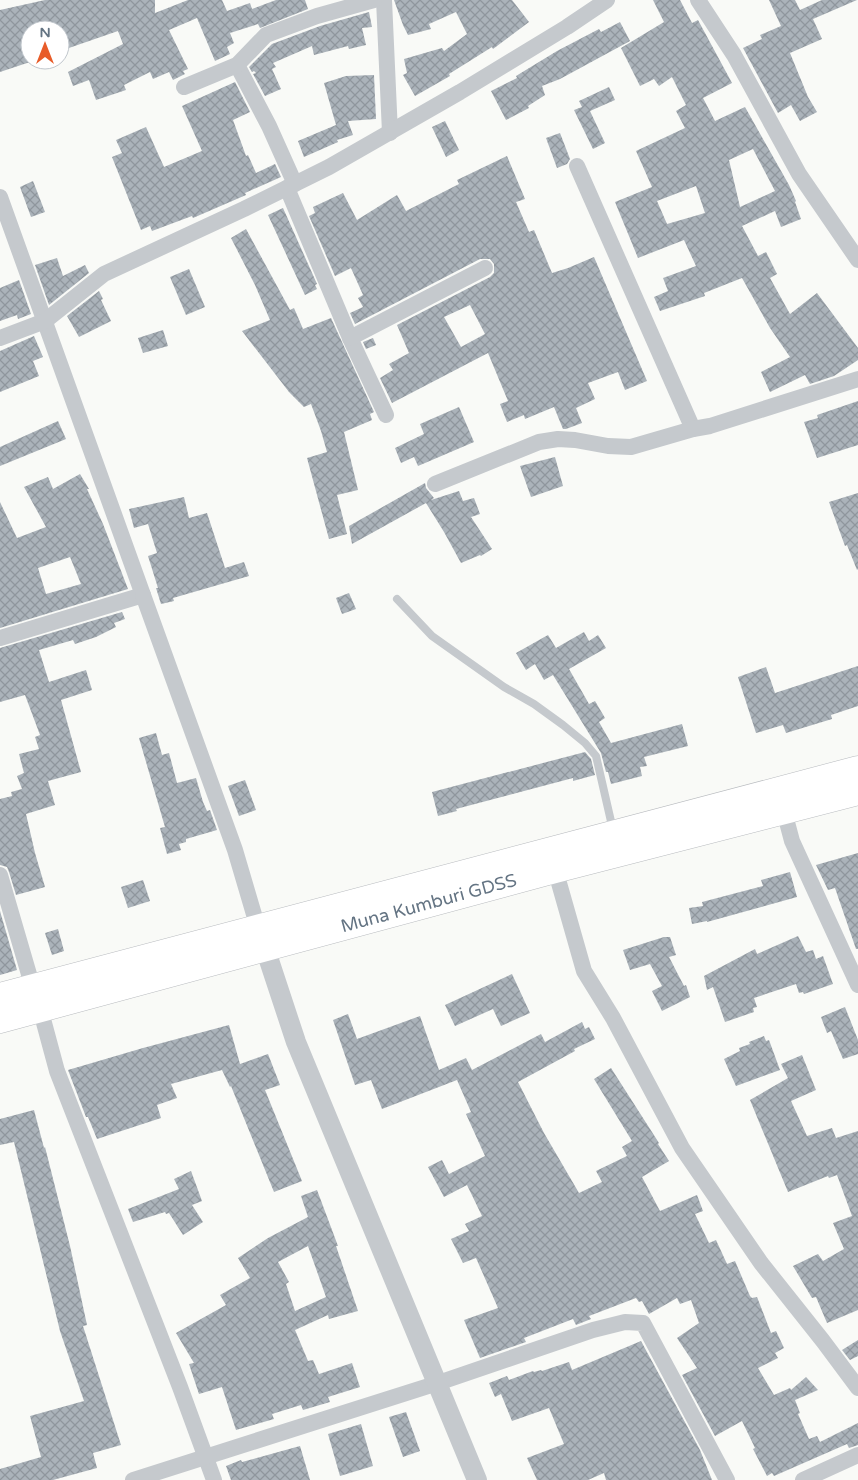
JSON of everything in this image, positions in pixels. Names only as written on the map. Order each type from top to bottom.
[{"type":"highway","name":"Muna Kumburi GDSS","points":[[0,1019],[36,998],[262,938],[614,834],[858,770]]},
{"type":"highway","name":"Muna Kumburi GDSS","points":[[262,938],[555,869],[858,791]]},
{"type":"highway","name":"Muna Kumburi GDSS","points":[[0,997],[36,998]]},
{"type":"street","points":[[184,87],[237,65],[266,35],[317,16],[374,0]]},
{"type":"street","points":[[384,0],[390,132]]},
{"type":"street","points":[[0,338],[45,321],[104,274],[329,167],[568,27],[607,0]]},
{"type":"street","points":[[698,0],[734,55],[798,174],[858,260]]},
{"type":"street","points":[[237,65],[270,126],[291,186],[350,338],[386,414]]},
{"type":"street","points":[[577,166],[693,429]]},
{"type":"street","points":[[0,197],[235,850],[296,1042],[478,1480]]},
{"type":"street","points":[[350,338],[485,268]]},
{"type":"street","points":[[435,484],[539,442],[558,439],[630,447],[719,423],[858,379]]},
{"type":"street","points":[[0,638],[143,594]]},
{"type":"street","points":[[784,810],[792,841],[858,985]]},
{"type":"street","points":[[555,869],[584,971],[612,1018],[682,1148],[761,1263],[858,1388]]},
{"type":"street","points":[[0,876],[57,1071],[88,1155],[177,1378],[214,1480]]},
{"type":"street","points":[[133,1480],[438,1383],[593,1330],[625,1322],[643,1323],[727,1480]]},
{"type":"street","points":[[803,1480],[858,1455]]},
{"type":"lane","points":[[397,599],[432,636],[504,687],[534,704],[563,724],[585,743],[596,756],[614,834]]},
{"type":"building","points":[[45,0],[155,0],[155,13],[188,0],[222,0],[227,11],[250,3],[252,9],[276,0],[305,0],[308,9],[260,28],[258,24],[230,33],[234,43],[227,47],[230,54],[215,61],[197,18],[169,30],[188,69],[183,71],[185,74],[173,80],[169,72],[153,79],[150,72],[124,85],[126,90],[96,100],[89,80],[73,86],[68,72],[123,44],[118,31],[70,48],[70,20],[20,20],[20,65],[0,72],[0,10]]},
{"type":"building","points":[[394,0],[512,0],[529,22],[493,49],[492,47],[449,74],[450,76],[415,96],[403,75],[407,73],[404,59],[442,48],[444,51],[467,34],[456,12],[429,24],[431,29],[408,35]]},
{"type":"building","points":[[653,0],[680,0],[692,23],[698,20],[732,83],[703,98],[715,121],[745,107],[789,185],[801,219],[781,227],[775,211],[742,226],[758,256],[766,252],[777,274],[770,278],[790,314],[817,293],[858,348],[858,360],[834,376],[810,384],[805,375],[770,392],[761,372],[790,357],[770,328],[742,278],[704,293],[705,296],[660,311],[654,297],[668,291],[663,278],[696,266],[684,240],[638,258],[615,202],[652,187],[636,151],[685,128],[676,111],[686,105],[672,77],[659,86],[654,79],[640,86],[621,48],[664,22]],"holes":[[[753,149],[775,191],[740,207],[729,160]],[[696,186],[705,213],[667,224],[657,201]]]},
{"type":"building","points":[[769,0],[795,0],[800,10],[822,0],[857,0],[813,19],[822,39],[790,53],[808,97],[817,112],[800,121],[791,105],[778,113],[743,48],[762,39],[760,35],[781,26]]},
{"type":"building","points":[[369,12],[372,27],[362,28],[366,45],[349,49],[348,46],[314,55],[312,46],[273,63],[276,67],[272,69],[281,89],[265,96],[253,74],[256,73],[252,72],[249,67],[272,44],[320,26]]},
{"type":"building","points":[[620,22],[630,41],[560,79],[542,86],[545,95],[528,106],[529,108],[506,120],[491,91],[517,78],[516,76],[557,51],[599,29],[601,32]]},
{"type":"building","points":[[374,75],[376,119],[348,121],[353,135],[337,140],[338,142],[304,157],[298,141],[336,125],[324,83],[346,76]]},
{"type":"building","points":[[235,82],[250,112],[233,120],[246,156],[248,155],[256,173],[275,164],[281,177],[245,193],[246,195],[193,218],[192,216],[152,231],[150,226],[141,230],[112,157],[122,153],[116,140],[146,127],[164,167],[202,151],[182,106]]},
{"type":"building","points":[[609,87],[615,100],[590,111],[605,143],[593,149],[574,110],[582,107],[579,101]]},
{"type":"building","points":[[445,121],[459,150],[446,157],[432,127]]},
{"type":"building","points":[[560,133],[570,159],[567,164],[557,168],[546,138]]},
{"type":"building","points":[[507,156],[525,199],[516,202],[529,232],[534,230],[552,273],[594,257],[647,381],[625,390],[618,372],[588,383],[595,399],[576,408],[582,423],[566,429],[563,429],[554,407],[525,419],[524,415],[507,422],[500,404],[508,401],[488,353],[392,403],[380,378],[393,370],[389,364],[409,353],[397,325],[490,277],[494,273],[494,264],[490,259],[480,259],[355,324],[350,313],[363,307],[358,298],[363,295],[351,268],[335,276],[309,216],[315,213],[313,207],[343,193],[357,220],[397,195],[406,211],[459,184],[457,180]],"holes":[[[470,305],[485,334],[461,347],[444,317]]]},
{"type":"building","points":[[33,181],[45,212],[31,217],[20,187]]},
{"type":"building","points":[[283,208],[317,284],[315,285],[317,289],[305,295],[268,215]]},
{"type":"building","points":[[246,229],[290,310],[294,308],[303,329],[331,318],[374,412],[370,414],[372,420],[344,432],[358,490],[337,495],[347,534],[329,539],[307,458],[327,452],[311,404],[304,407],[289,392],[242,331],[270,320],[231,238]]},
{"type":"building","points":[[57,258],[63,276],[85,265],[89,273],[49,305],[35,265]]},
{"type":"building","points":[[189,269],[205,307],[186,315],[170,277]]},
{"type":"building","points":[[19,280],[31,314],[18,319],[17,315],[0,321],[0,288]]},
{"type":"building","points":[[99,291],[111,321],[79,337],[67,316]]},
{"type":"building","points":[[163,330],[168,346],[143,353],[138,338]]},
{"type":"building","points":[[34,336],[43,357],[33,361],[39,376],[0,392],[0,351]]},
{"type":"building","points":[[373,338],[376,345],[366,349],[363,342]]},
{"type":"building","points":[[858,401],[858,445],[817,458],[804,422],[818,418],[817,415]]},
{"type":"building","points":[[459,407],[474,442],[418,466],[414,457],[401,463],[395,448],[424,434],[420,424]]},
{"type":"building","points":[[58,421],[66,439],[0,466],[0,447]]},
{"type":"building","points":[[555,457],[563,486],[531,497],[520,466]]},
{"type":"building","points":[[80,474],[89,489],[87,489],[103,524],[128,589],[0,628],[0,502],[17,538],[46,527],[24,487],[48,477],[53,489]],"holes":[[[70,557],[81,584],[46,594],[38,568]]]},
{"type":"building","points":[[425,483],[426,488],[434,498],[431,500],[459,491],[463,501],[474,498],[480,514],[471,517],[492,549],[481,556],[461,563],[426,503],[352,544],[349,526]]},
{"type":"building","points":[[858,493],[857,570],[847,545],[845,546],[829,502]]},
{"type":"building","points":[[184,497],[189,518],[207,513],[225,568],[244,562],[249,576],[173,598],[174,601],[161,604],[148,556],[157,553],[148,524],[134,528],[129,509]]},
{"type":"building","points":[[349,593],[356,609],[342,614],[336,598]]},
{"type":"building","points":[[122,612],[125,619],[114,623],[116,627],[96,637],[75,644],[73,640],[39,650],[49,682],[86,670],[92,690],[61,700],[81,772],[48,781],[55,805],[26,814],[45,887],[16,895],[7,867],[0,865],[0,799],[12,796],[11,792],[22,789],[17,776],[24,773],[19,754],[39,749],[35,737],[40,735],[25,695],[0,702],[0,648]]},
{"type":"building","points":[[584,632],[589,641],[598,635],[606,648],[569,669],[589,704],[595,701],[605,718],[599,722],[611,743],[682,724],[688,746],[644,757],[647,766],[640,767],[642,776],[611,784],[601,753],[553,675],[544,680],[535,664],[526,670],[516,653],[548,635],[556,648]]},
{"type":"building","points":[[858,666],[858,706],[831,715],[832,719],[786,733],[783,725],[756,733],[738,677],[766,667],[775,693]]},
{"type":"building","points":[[156,733],[162,755],[169,753],[177,783],[196,778],[203,802],[207,811],[210,810],[217,830],[186,839],[186,842],[179,844],[181,850],[167,854],[160,828],[165,827],[139,738]]},
{"type":"building","points":[[585,752],[591,759],[595,775],[573,781],[573,778],[456,809],[457,811],[438,816],[432,792]]},
{"type":"building","points":[[245,780],[256,810],[239,816],[228,786]]},
{"type":"building","points":[[858,853],[858,949],[856,949],[835,888],[828,890],[816,865]]},
{"type":"building","points":[[790,872],[797,897],[707,922],[692,924],[689,908],[703,906],[702,902],[763,886],[761,880]]},
{"type":"building","points":[[143,880],[150,901],[128,908],[121,887]]},
{"type":"building","points":[[0,911],[17,970],[0,975]]},
{"type":"building","points":[[58,929],[64,951],[52,955],[45,933]]},
{"type":"building","points":[[798,936],[806,952],[813,950],[816,959],[823,956],[833,984],[804,994],[803,992],[799,993],[796,984],[754,998],[757,1007],[753,1008],[754,1012],[725,1022],[713,987],[707,990],[704,976],[755,949],[757,954]]},
{"type":"building","points":[[664,937],[670,937],[676,955],[669,957],[684,986],[686,985],[690,997],[662,1011],[652,991],[662,986],[650,964],[630,970],[623,950]]},
{"type":"building","points":[[512,974],[530,1013],[501,1026],[493,1009],[455,1026],[445,1005]]},
{"type":"building","points":[[845,1007],[858,1040],[858,1054],[843,1059],[831,1031],[827,1033],[821,1017]]},
{"type":"building","points":[[348,1014],[357,1039],[420,1016],[439,1070],[466,1058],[472,1070],[541,1034],[545,1042],[582,1022],[585,1029],[589,1027],[595,1039],[574,1049],[575,1051],[518,1082],[544,1133],[579,1193],[602,1182],[596,1171],[627,1156],[622,1147],[632,1141],[594,1079],[611,1068],[669,1161],[642,1177],[660,1211],[697,1195],[703,1211],[695,1214],[709,1243],[716,1240],[727,1264],[735,1261],[750,1296],[752,1298],[757,1297],[771,1333],[776,1331],[784,1348],[775,1353],[778,1358],[758,1368],[774,1395],[790,1388],[791,1390],[806,1377],[818,1390],[795,1400],[800,1413],[798,1414],[809,1439],[817,1436],[820,1442],[858,1423],[858,1445],[849,1448],[847,1444],[774,1476],[772,1473],[767,1476],[753,1449],[755,1448],[742,1421],[715,1436],[682,1375],[697,1368],[677,1338],[699,1323],[691,1300],[680,1304],[677,1298],[649,1314],[642,1301],[639,1302],[636,1298],[589,1316],[591,1319],[576,1325],[573,1319],[524,1338],[526,1342],[480,1358],[464,1320],[498,1308],[476,1258],[463,1263],[451,1239],[469,1231],[465,1224],[482,1216],[467,1185],[444,1197],[428,1167],[442,1160],[449,1174],[485,1156],[466,1114],[471,1112],[457,1080],[382,1109],[371,1080],[355,1085],[333,1020]]},
{"type":"building","points":[[229,1025],[240,1064],[268,1054],[280,1085],[265,1090],[302,1181],[274,1192],[231,1086],[222,1070],[171,1084],[177,1098],[157,1105],[161,1118],[97,1139],[88,1117],[86,1117],[68,1070]]},
{"type":"building","points":[[764,1036],[766,1041],[769,1040],[780,1070],[736,1086],[724,1059],[740,1051],[739,1048],[750,1044],[749,1042]]},
{"type":"building","points":[[802,1055],[816,1090],[791,1101],[807,1136],[832,1128],[836,1138],[858,1131],[858,1310],[827,1323],[816,1297],[812,1298],[793,1266],[818,1254],[823,1261],[844,1249],[833,1223],[852,1216],[837,1175],[829,1178],[828,1176],[788,1192],[750,1100],[788,1078],[781,1064]]},
{"type":"building","points":[[34,1110],[70,1246],[87,1325],[83,1326],[121,1445],[93,1453],[97,1468],[53,1480],[0,1480],[0,1469],[41,1457],[30,1416],[84,1401],[60,1331],[14,1142],[0,1145],[0,1119]]},
{"type":"building","points":[[191,1171],[202,1201],[192,1205],[203,1222],[183,1235],[169,1213],[166,1214],[165,1212],[133,1222],[128,1209],[179,1189],[174,1179]]},
{"type":"building","points":[[317,1190],[338,1246],[336,1246],[358,1311],[329,1319],[328,1315],[295,1330],[308,1361],[313,1360],[319,1374],[352,1363],[360,1387],[328,1397],[330,1402],[303,1410],[301,1405],[272,1414],[274,1419],[236,1430],[222,1387],[199,1394],[189,1364],[194,1363],[176,1333],[226,1305],[220,1295],[250,1278],[238,1258],[268,1238],[308,1217],[301,1196]],"holes":[[[308,1246],[326,1297],[295,1311],[286,1284],[289,1282],[278,1262]]]},
{"type":"building","points":[[858,1340],[858,1356],[850,1360],[842,1350]]},
{"type":"building","points":[[641,1341],[700,1450],[712,1480],[606,1480],[604,1473],[588,1480],[537,1480],[527,1458],[564,1444],[549,1408],[512,1421],[501,1394],[495,1397],[489,1383],[507,1376],[509,1380],[533,1371],[542,1371],[569,1362],[572,1370]]},
{"type":"building","points":[[406,1412],[420,1451],[403,1457],[389,1417]]},
{"type":"building","points":[[361,1424],[373,1466],[340,1476],[328,1434]]},
{"type":"building","points":[[300,1446],[310,1480],[231,1480],[226,1466],[241,1460],[242,1462]]}]
